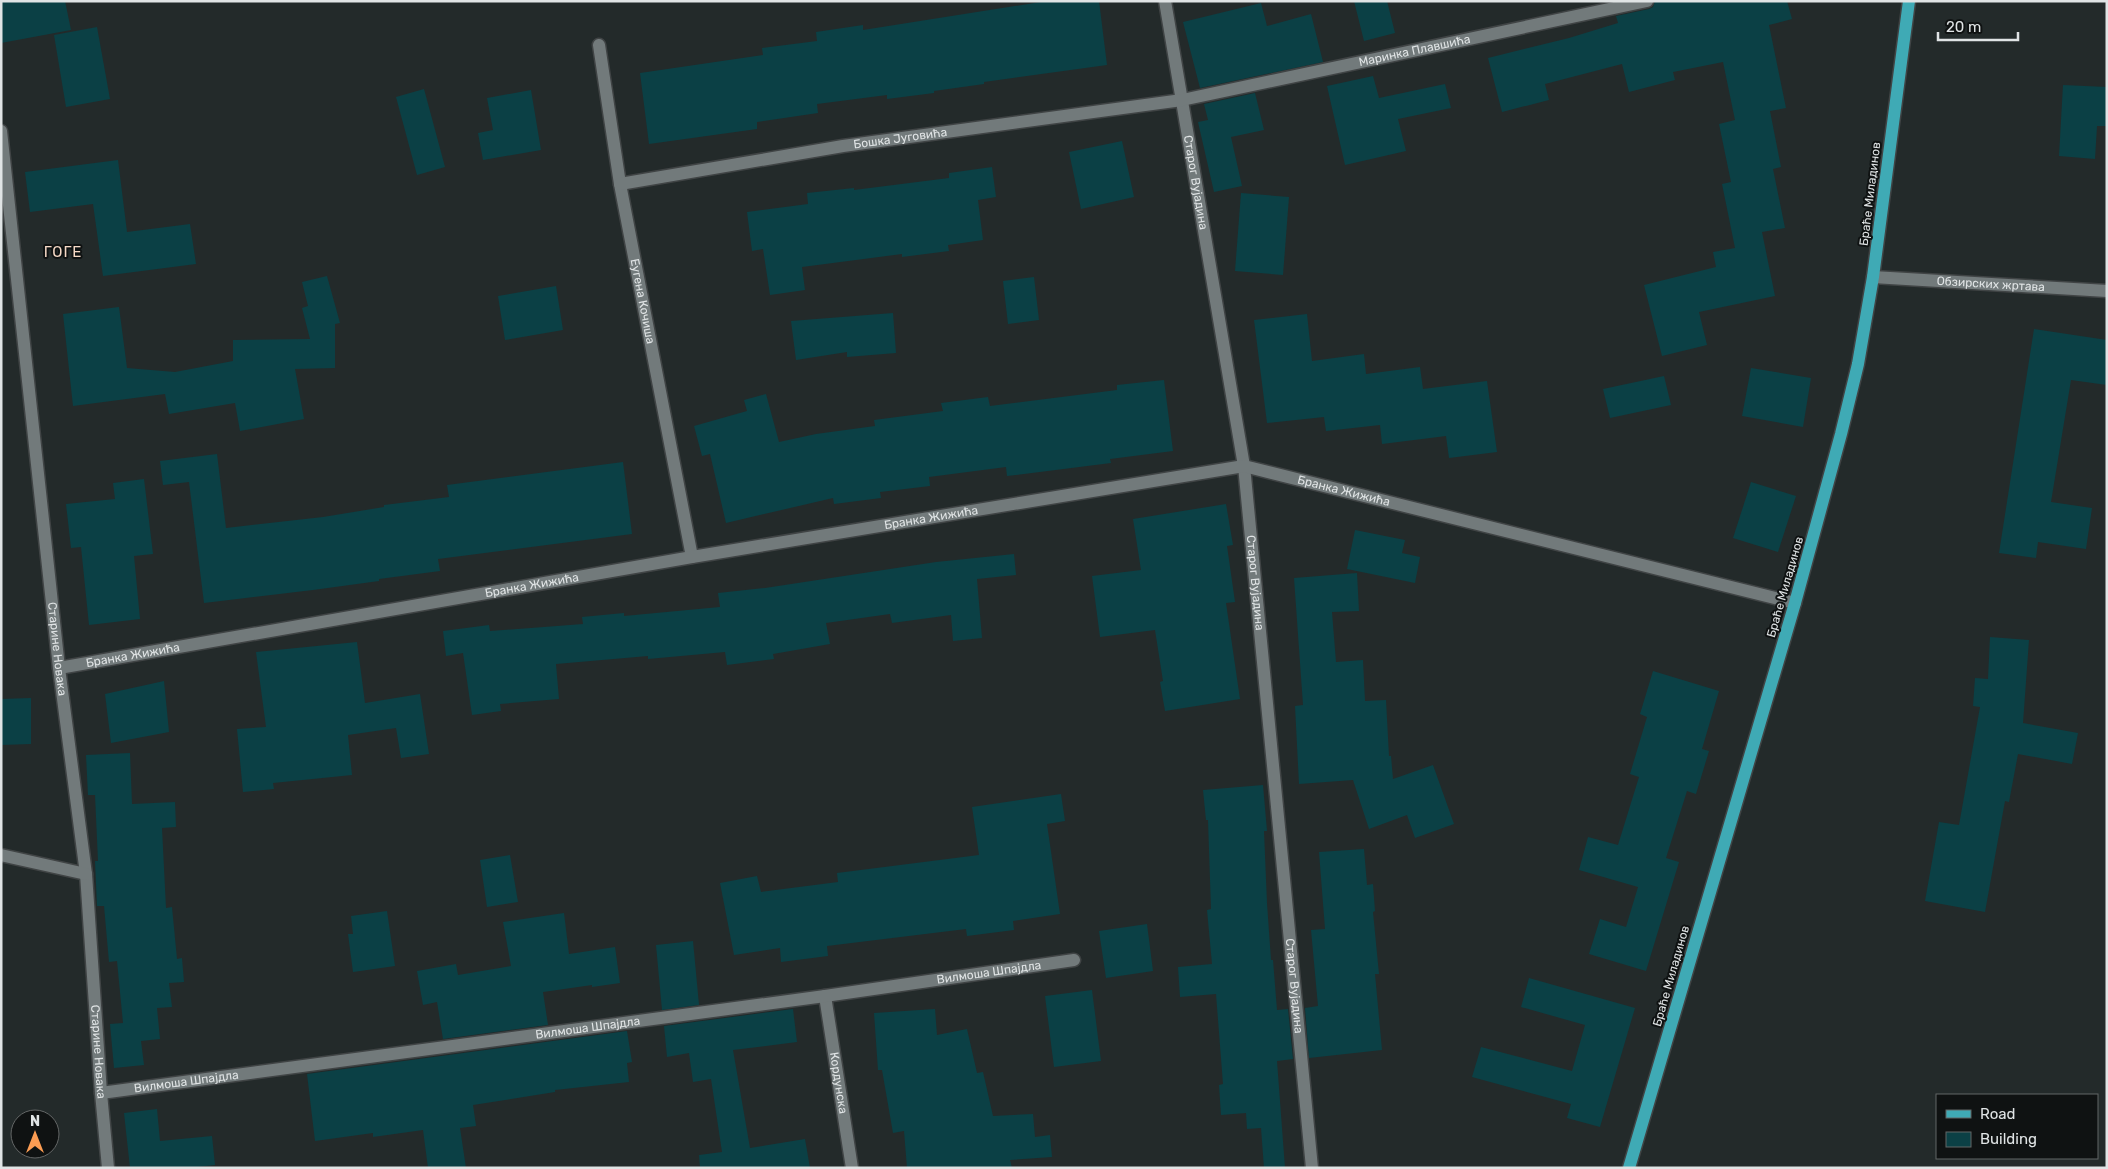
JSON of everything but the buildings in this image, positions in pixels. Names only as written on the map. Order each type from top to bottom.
[{"type":"main road","name":"Браће Миладинов","points":[[1629,1168],[1795,603],[1858,364],[1873,277],[1909,1]]},
{"type":"street","name":"Старог Вујадина","points":[[1165,1],[1244,466],[1312,1168]]},
{"type":"street","name":"Маринка Плавшића","points":[[1182,100],[1648,1]]},
{"type":"street","name":"Еугена Кочиша","points":[[599,45],[620,184],[692,557]]},
{"type":"street","name":"Бошка Југовића","points":[[620,184],[843,146],[1182,100]]},
{"type":"street","name":"Старине Новака","points":[[1,131],[59,668],[86,874],[108,1168]]},
{"type":"street","points":[[1,246],[15,248]]},
{"type":"street","name":"Обзирских жртава","points":[[1873,277],[2107,291]]},
{"type":"street","name":"Бранка Жижића","points":[[59,668],[692,557],[1244,466],[1795,603]]},
{"type":"street","points":[[1,855],[86,874]]},
{"type":"street","name":"Вилмоша Шпајдла","points":[[101,1093],[825,996],[1074,960]]},
{"type":"street","name":"Кордунска","points":[[825,996],[852,1168]]},
{"type":"district","name":"ГОГЕ","points":[[63,252]]}]
